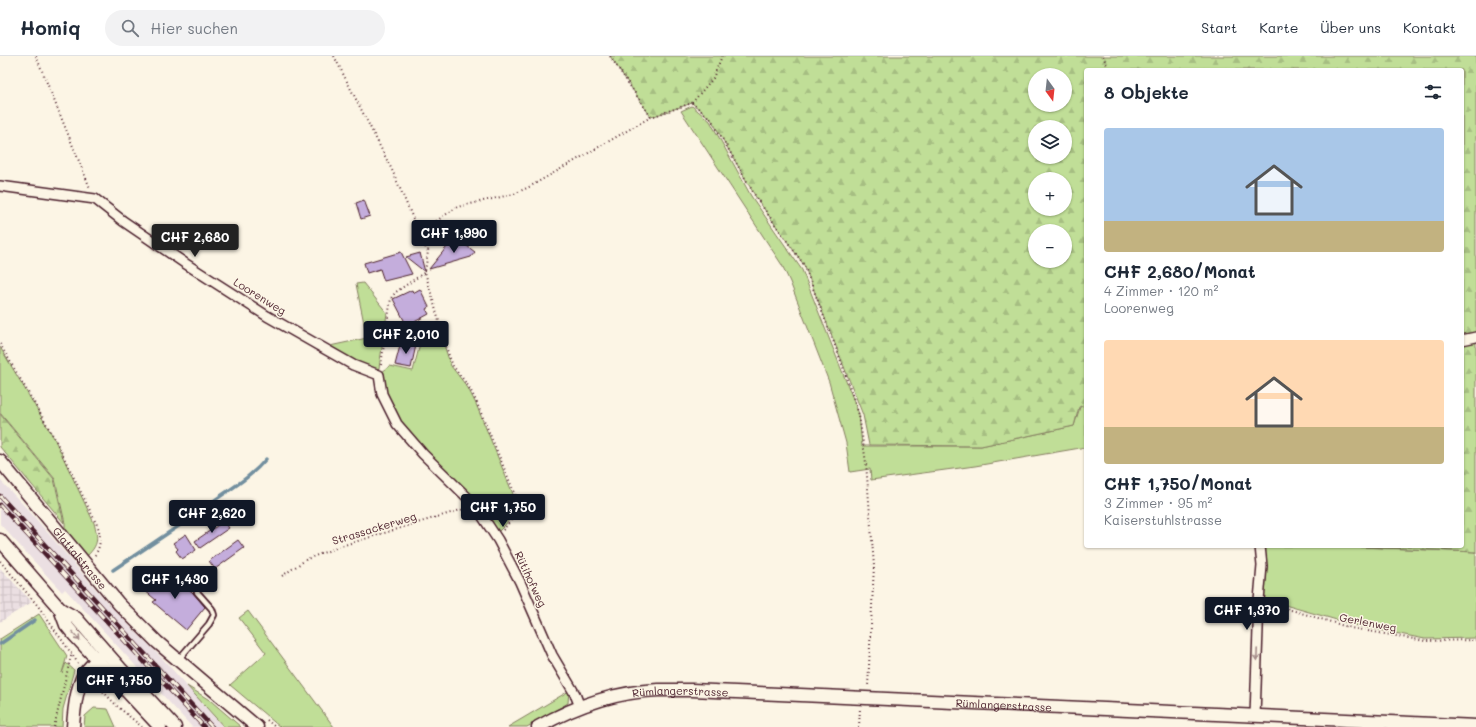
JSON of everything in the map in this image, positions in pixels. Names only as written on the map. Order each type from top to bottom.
[{"type":"street","points":[[0,186],[95,199]]},
{"type":"street","name":"Loorenweg","points":[[95,199],[123,221],[186,264],[260,311],[353,364],[379,375]]},
{"type":"street","points":[[1464,340],[1476,337]]},
{"type":"street","name":"Rütihofweg","points":[[379,375],[382,394],[397,424],[423,454],[475,505],[498,540],[520,582],[552,656],[575,694],[580,707]]},
{"type":"street","name":"Glattalstrasse","points":[[0,461],[123,609],[178,660],[257,727]]},
{"type":"street","points":[[0,540],[60,609],[76,618],[101,655],[160,727]]},
{"type":"street","points":[[1255,716],[1259,600],[1262,566],[1260,548]]},
{"type":"street","points":[[73,727],[76,702],[82,678],[85,672],[101,655]]},
{"type":"street","points":[[101,655],[175,727]]},
{"type":"street","name":"Rümlangerstrasse","points":[[538,727],[580,707],[600,700],[628,693],[658,690],[1476,726]]},
{"type":"lane","points":[[178,660],[209,624],[214,615],[212,609],[197,592]]},
{"type":"path","points":[[36,56],[95,199]]},
{"type":"path","points":[[334,56],[392,170],[428,252]]},
{"type":"path","points":[[610,56],[651,117]]},
{"type":"path","points":[[498,540],[503,530],[517,513],[517,499],[476,401],[469,387],[453,366],[425,272],[432,224],[457,207],[514,194],[651,117],[692,103],[713,78],[722,56]]},
{"type":"path","points":[[1103,56],[1108,68]]},
{"type":"path","points":[[692,103],[711,119],[757,199],[804,264],[841,361],[859,415],[866,463],[874,566],[864,698],[859,727]]},
{"type":"path","points":[[379,375],[391,298],[396,292],[425,272]]},
{"type":"path","points":[[0,344],[55,439],[98,528],[100,543],[95,555],[84,563]]},
{"type":"path","name":"Strassackerweg","points":[[282,576],[307,559],[341,546],[475,505]]},
{"type":"path","name":"Gerlenweg","points":[[1259,600],[1351,628],[1425,641],[1476,640]]},
{"type":"path","points":[[54,727],[72,656]]},
{"type":"shaded area","points":[[0,480],[31,513],[111,607],[163,659],[223,727],[192,727],[65,589],[62,592],[0,524]]},
{"type":"shaded area","points":[[0,568],[32,602],[0,622]]},
{"type":"green space","points":[[610,56],[1476,56],[1476,552],[1388,548],[1464,548],[1464,68],[1084,68],[1084,405],[1079,407],[1074,426],[981,446],[869,445],[863,415],[804,265],[757,199],[711,119],[692,103],[651,117]]},
{"type":"green space","points":[[692,106],[710,121],[751,196],[802,270],[859,414],[862,446],[981,446],[1074,426],[1080,407],[1084,405],[1084,447],[975,466],[871,480],[870,469],[850,472],[846,443],[829,382],[790,282],[782,265],[681,111]]},
{"type":"green space","points":[[363,283],[387,313],[379,368],[376,372],[325,347],[367,338],[356,284]]},
{"type":"green space","points":[[420,344],[444,345],[451,366],[468,388],[476,404],[515,499],[514,510],[510,518],[497,533],[399,423],[384,394],[382,372],[390,366],[413,371]]},
{"type":"green space","points":[[0,347],[54,438],[94,523],[97,537],[96,545],[87,556],[65,530],[65,523],[55,479],[0,413]]},
{"type":"green space","points":[[0,414],[54,479],[64,523],[0,447]]},
{"type":"green space","points":[[1264,548],[1385,548],[1476,552],[1476,638],[1425,639],[1354,625],[1264,599],[1267,568]]},
{"type":"green space","points":[[248,611],[334,727],[280,727],[230,685],[266,653],[239,618]]},
{"type":"green space","points":[[39,614],[67,656],[62,673],[66,663],[74,670],[63,709],[62,727],[0,727],[0,639]]},
{"type":"green space","points":[[187,686],[211,701],[241,727],[224,727]]},
{"type":"green space","points":[[569,691],[568,703],[527,727],[508,727]]},
{"type":"green space","points":[[94,708],[108,709],[116,727],[84,727],[85,716]]},
{"type":"building","points":[[364,200],[370,216],[361,219],[356,203]]},
{"type":"building","points":[[455,237],[475,252],[471,257],[429,269]]},
{"type":"building","points":[[401,252],[412,274],[384,281],[380,269],[367,273],[364,263]]},
{"type":"building","points":[[420,253],[425,272],[406,257]]},
{"type":"building","points":[[420,289],[429,307],[426,309],[429,314],[407,326],[393,299],[412,290],[413,293]]},
{"type":"building","points":[[401,342],[416,345],[411,368],[395,365]]},
{"type":"building","points":[[224,521],[229,528],[200,548],[195,541]]},
{"type":"building","points":[[186,534],[196,550],[182,559],[176,551],[178,549],[173,543]]},
{"type":"building","points":[[238,540],[244,548],[215,569],[209,561]]},
{"type":"building","points":[[159,572],[172,582],[176,577],[205,607],[186,630],[153,602],[156,600],[144,590]]},
{"type":"waterway","points":[[113,570],[198,513],[242,481],[266,459]]},
{"type":"waterway","points":[[0,644],[35,620]]},
{"type":"railway","points":[[0,496],[212,727]]},
{"type":"railway","points":[[0,505],[204,727]]}]
